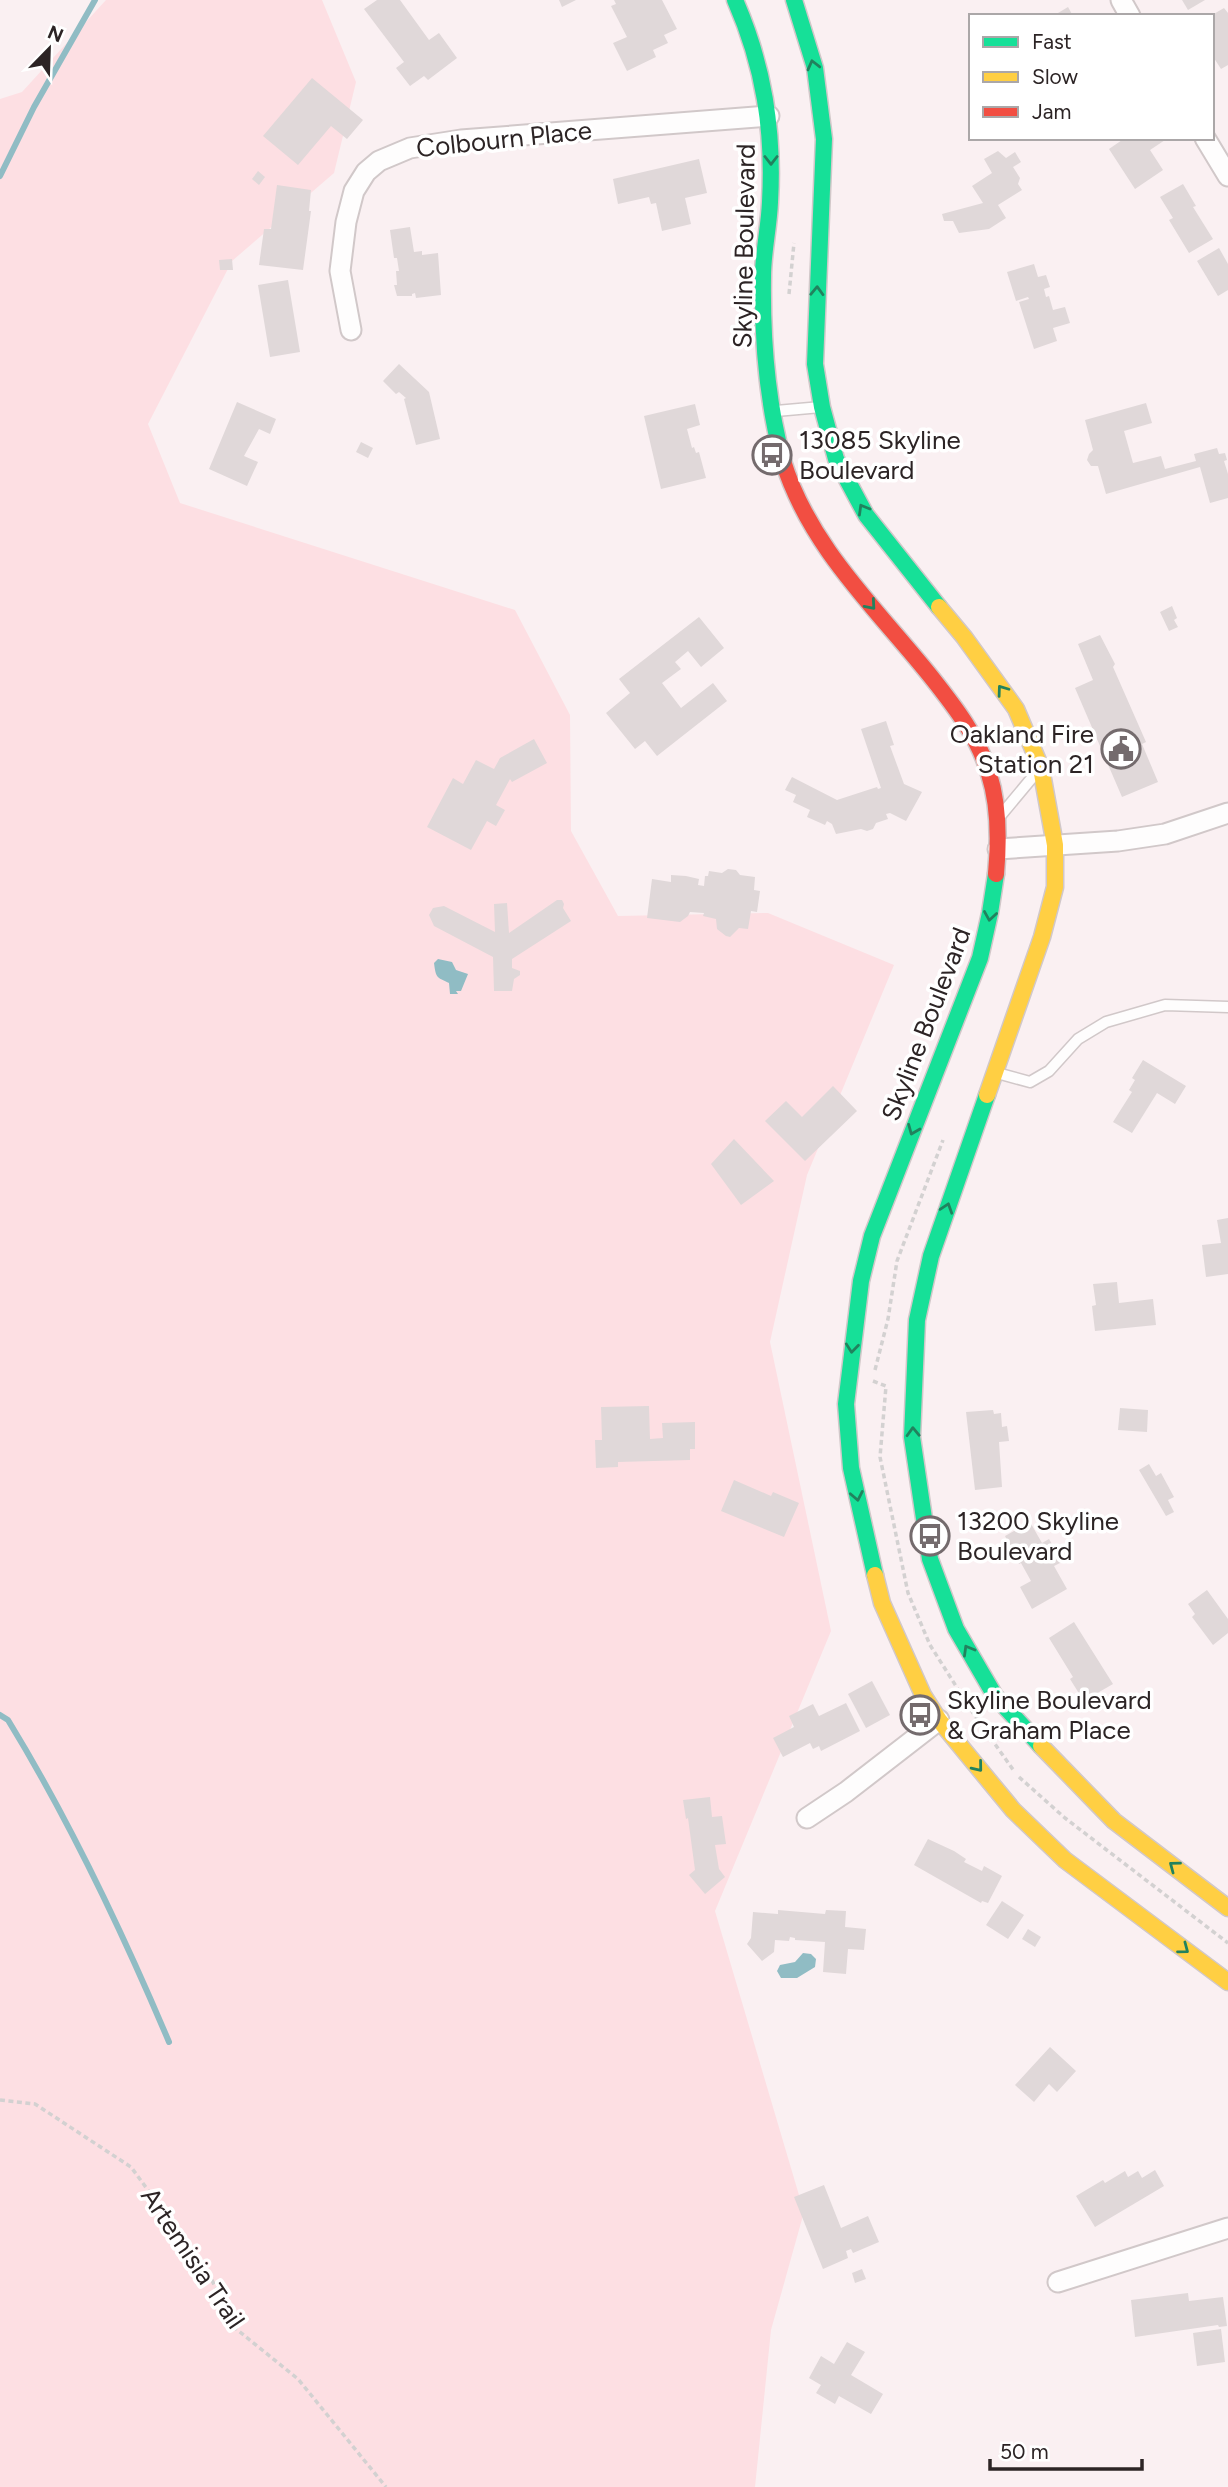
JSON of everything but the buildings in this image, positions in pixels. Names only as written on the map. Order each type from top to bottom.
[{"type":"main road","name":"Skyline Boulevard","points":[[735,0],[760,60],[769,116],[772,158],[763,272],[766,361],[772,412],[789,479],[823,544],[909,650],[958,715],[980,750],[990,775],[996,821],[998,849],[990,921],[980,958],[873,1236],[861,1281],[846,1404],[851,1468],[864,1533],[882,1603],[923,1695],[939,1720],[1013,1811],[1065,1860],[1228,1982]]},
{"type":"main road","points":[[794,0],[815,68],[824,139],[815,364],[822,407],[836,458],[866,515],[906,569],[964,637],[1016,709],[1041,768],[1055,845],[1055,887],[1042,937],[993,1072],[932,1256],[917,1320],[912,1437],[930,1559],[956,1629],[995,1696],[1114,1821],[1228,1908]]},
{"type":"street","name":"Colbourn Place","points":[[351,330],[340,271],[345,222],[354,191],[366,172],[379,161],[410,148],[461,140],[769,116]]},
{"type":"street","points":[[1206,140],[1228,176]]},
{"type":"street","points":[[998,849],[1118,841],[1165,834],[1228,813]]},
{"type":"street","points":[[807,1818],[939,1720]]},
{"type":"street","points":[[1058,2282],[1228,2228]]},
{"type":"lane","points":[[772,412],[822,407]]},
{"type":"lane","points":[[996,821],[1041,768]]},
{"type":"lane","points":[[993,1072],[1030,1082],[1049,1071],[1078,1039],[1106,1022],[1165,1005],[1228,1007]]},
{"type":"path","points":[[948,1132],[938,1150],[897,1261],[888,1319],[873,1382],[886,1386],[880,1457],[908,1593],[930,1645],[973,1713],[1019,1776],[1065,1818],[1228,1943]]},
{"type":"path","name":"Artemisia Trail","points":[[0,2100],[35,2104],[131,2167],[208,2272],[235,2328],[298,2379],[386,2487]]},
{"type":"shaded area","points":[[106,0],[322,0],[356,82],[334,173],[232,261],[148,424],[180,503],[515,610],[570,715],[571,831],[618,916],[768,913],[894,965],[807,1175],[770,1342],[831,1631],[715,1911],[804,2212],[771,2330],[755,2487],[0,2487],[0,99],[22,92]]},
{"type":"water","points":[[438,959],[452,962],[456,970],[468,974],[461,991],[456,991],[458,994],[450,994],[449,983],[436,975],[434,963]]},
{"type":"water","points":[[803,1953],[811,1954],[816,1959],[815,1967],[797,1978],[781,1978],[777,1971],[780,1965],[795,1962]]},
{"type":"waterway","points":[[0,176],[34,107],[95,0]]},
{"type":"waterway","points":[[0,1715],[8,1720],[74,1838],[114,1918],[169,2042]]},
{"type":"traffic: fast","points":[[735,0],[760,74],[768,124],[771,176],[763,267],[763,323],[769,393],[783,461]]},
{"type":"traffic: fast","points":[[794,0],[815,68],[824,139],[815,364],[822,407],[836,459],[866,515],[939,607]]},
{"type":"traffic: fast","points":[[875,1575],[851,1468],[846,1404],[861,1281],[872,1236],[980,958],[996,874]]},
{"type":"traffic: fast","points":[[987,1095],[931,1256],[917,1320],[912,1437],[930,1559],[956,1629],[995,1696],[1041,1746]]},
{"type":"traffic: slow","points":[[939,607],[1016,709],[1041,768],[1055,845],[1055,887],[1042,937],[987,1095]]},
{"type":"traffic: slow","points":[[875,1575],[882,1603],[923,1695],[939,1720],[1013,1810],[1065,1860],[1228,1982]]},
{"type":"traffic: slow","points":[[1041,1746],[1114,1821],[1228,1908]]},
{"type":"traffic: jam","points":[[783,461],[810,522],[828,550],[941,689],[979,748],[995,798],[998,836],[996,874]]},
{"type":"place","name":"13085 Skyline Boulevard","points":[[772,455]]},
{"type":"place","name":"Oakland Fire Station 21","points":[[1121,749]]},
{"type":"place","name":"13200 Skyline Boulevard","points":[[930,1536]]},
{"type":"place","name":"Skyline Boulevard & Graham Place","points":[[920,1715]]}]
